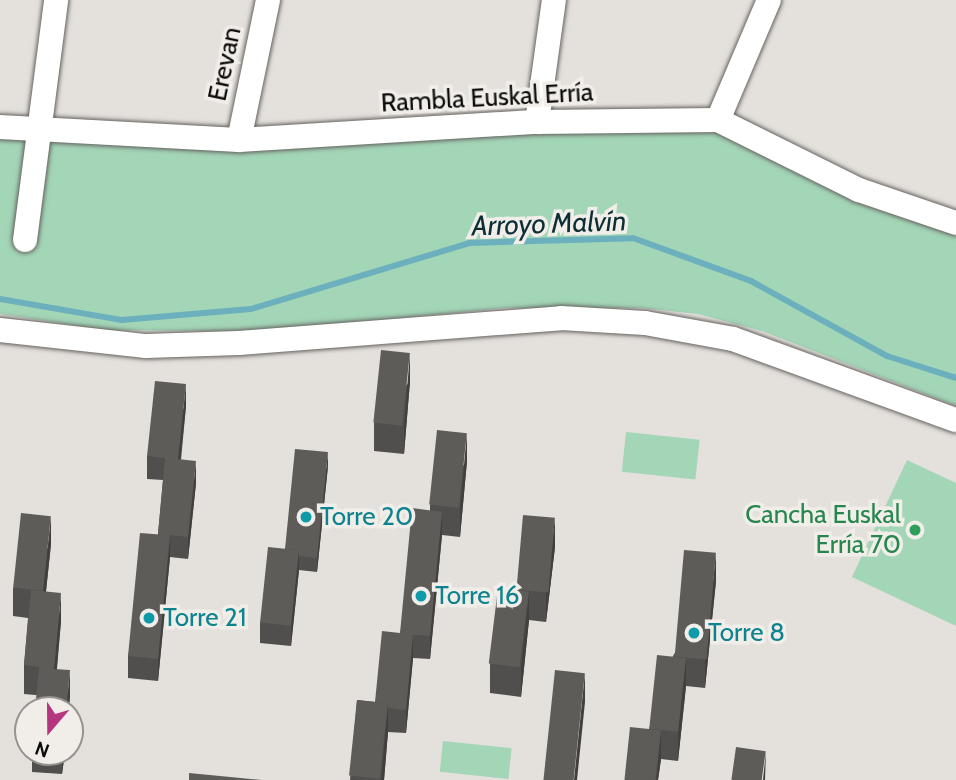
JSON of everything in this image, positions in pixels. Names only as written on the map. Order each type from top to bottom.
[{"type":"street","points":[[25,240],[56,0]]},
{"type":"street","name":"Erevan","points":[[239,140],[268,0]]},
{"type":"street","points":[[537,122],[554,0]]},
{"type":"street","points":[[719,120],[768,0]]},
{"type":"street","name":"Rambla Euskal Erría","points":[[0,127],[239,140],[537,122],[719,120],[859,190],[956,223]]},
{"type":"street","points":[[0,330],[146,346],[239,343],[548,318],[645,323],[733,339],[956,420]]},
{"type":"green space","points":[[717,129],[956,234],[956,406],[762,331],[698,314],[641,308],[505,308],[289,329],[221,331],[106,330],[0,314],[0,135]]},
{"type":"green space","points":[[626,432],[700,440],[695,480],[622,472]]},
{"type":"green space","name":"Cancha Euskal Erría 70","points":[[907,460],[956,483],[956,626],[852,577]]},
{"type":"green space","points":[[443,741],[512,748],[508,779],[440,772]]},
{"type":"building","points":[[381,350],[410,353],[402,426],[373,423]]},
{"type":"building","points":[[155,381],[186,384],[178,459],[168,458],[196,461],[188,537],[170,535],[158,659],[128,656],[140,533],[166,535],[158,534],[165,458],[147,456]]},
{"type":"building","points":[[437,430],[467,433],[459,508],[429,505]]},
{"type":"building","name":"Torre 20","points":[[295,449],[328,452],[317,558],[299,556],[299,550],[285,549]]},
{"type":"building","points":[[412,508],[442,512],[430,636],[413,635],[406,710],[388,708],[388,703],[375,702],[382,631],[400,633]]},
{"type":"building","points":[[21,513],[51,516],[43,591],[13,588]]},
{"type":"building","points":[[523,515],[555,518],[548,593],[516,590]]},
{"type":"building","points":[[268,547],[299,550],[291,626],[260,623]]},
{"type":"building","name":"Torre 8","points":[[684,550],[716,553],[707,659],[675,657]]},
{"type":"building","points":[[498,588],[529,592],[520,667],[489,663]]},
{"type":"building","points":[[31,590],[61,593],[54,669],[70,670],[67,696],[36,696],[39,667],[24,665]]},
{"type":"building","points":[[657,655],[686,658],[678,732],[649,729]]},
{"type":"building","points":[[555,670],[585,673],[574,780],[543,780]]},
{"type":"building","points":[[357,700],[388,703],[380,779],[349,776]]},
{"type":"building","points":[[630,727],[661,730],[656,780],[624,780]]},
{"type":"building","points":[[736,747],[766,751],[762,780],[731,780]]},
{"type":"building","points":[[189,773],[262,780],[189,780]]},
{"type":"waterway","name":"Arroyo Malvín","points":[[0,299],[122,320],[251,309],[469,243],[633,238],[751,281],[887,356],[956,378]]},
{"type":"place","name":"Torre 20","points":[[306,517]]},
{"type":"place","name":"Cancha Euskal Erría 70","points":[[915,530]]},
{"type":"place","name":"Torre 16","points":[[421,596]]},
{"type":"place","name":"Torre 21","points":[[149,618]]},
{"type":"place","name":"Torre 8","points":[[694,633]]}]
